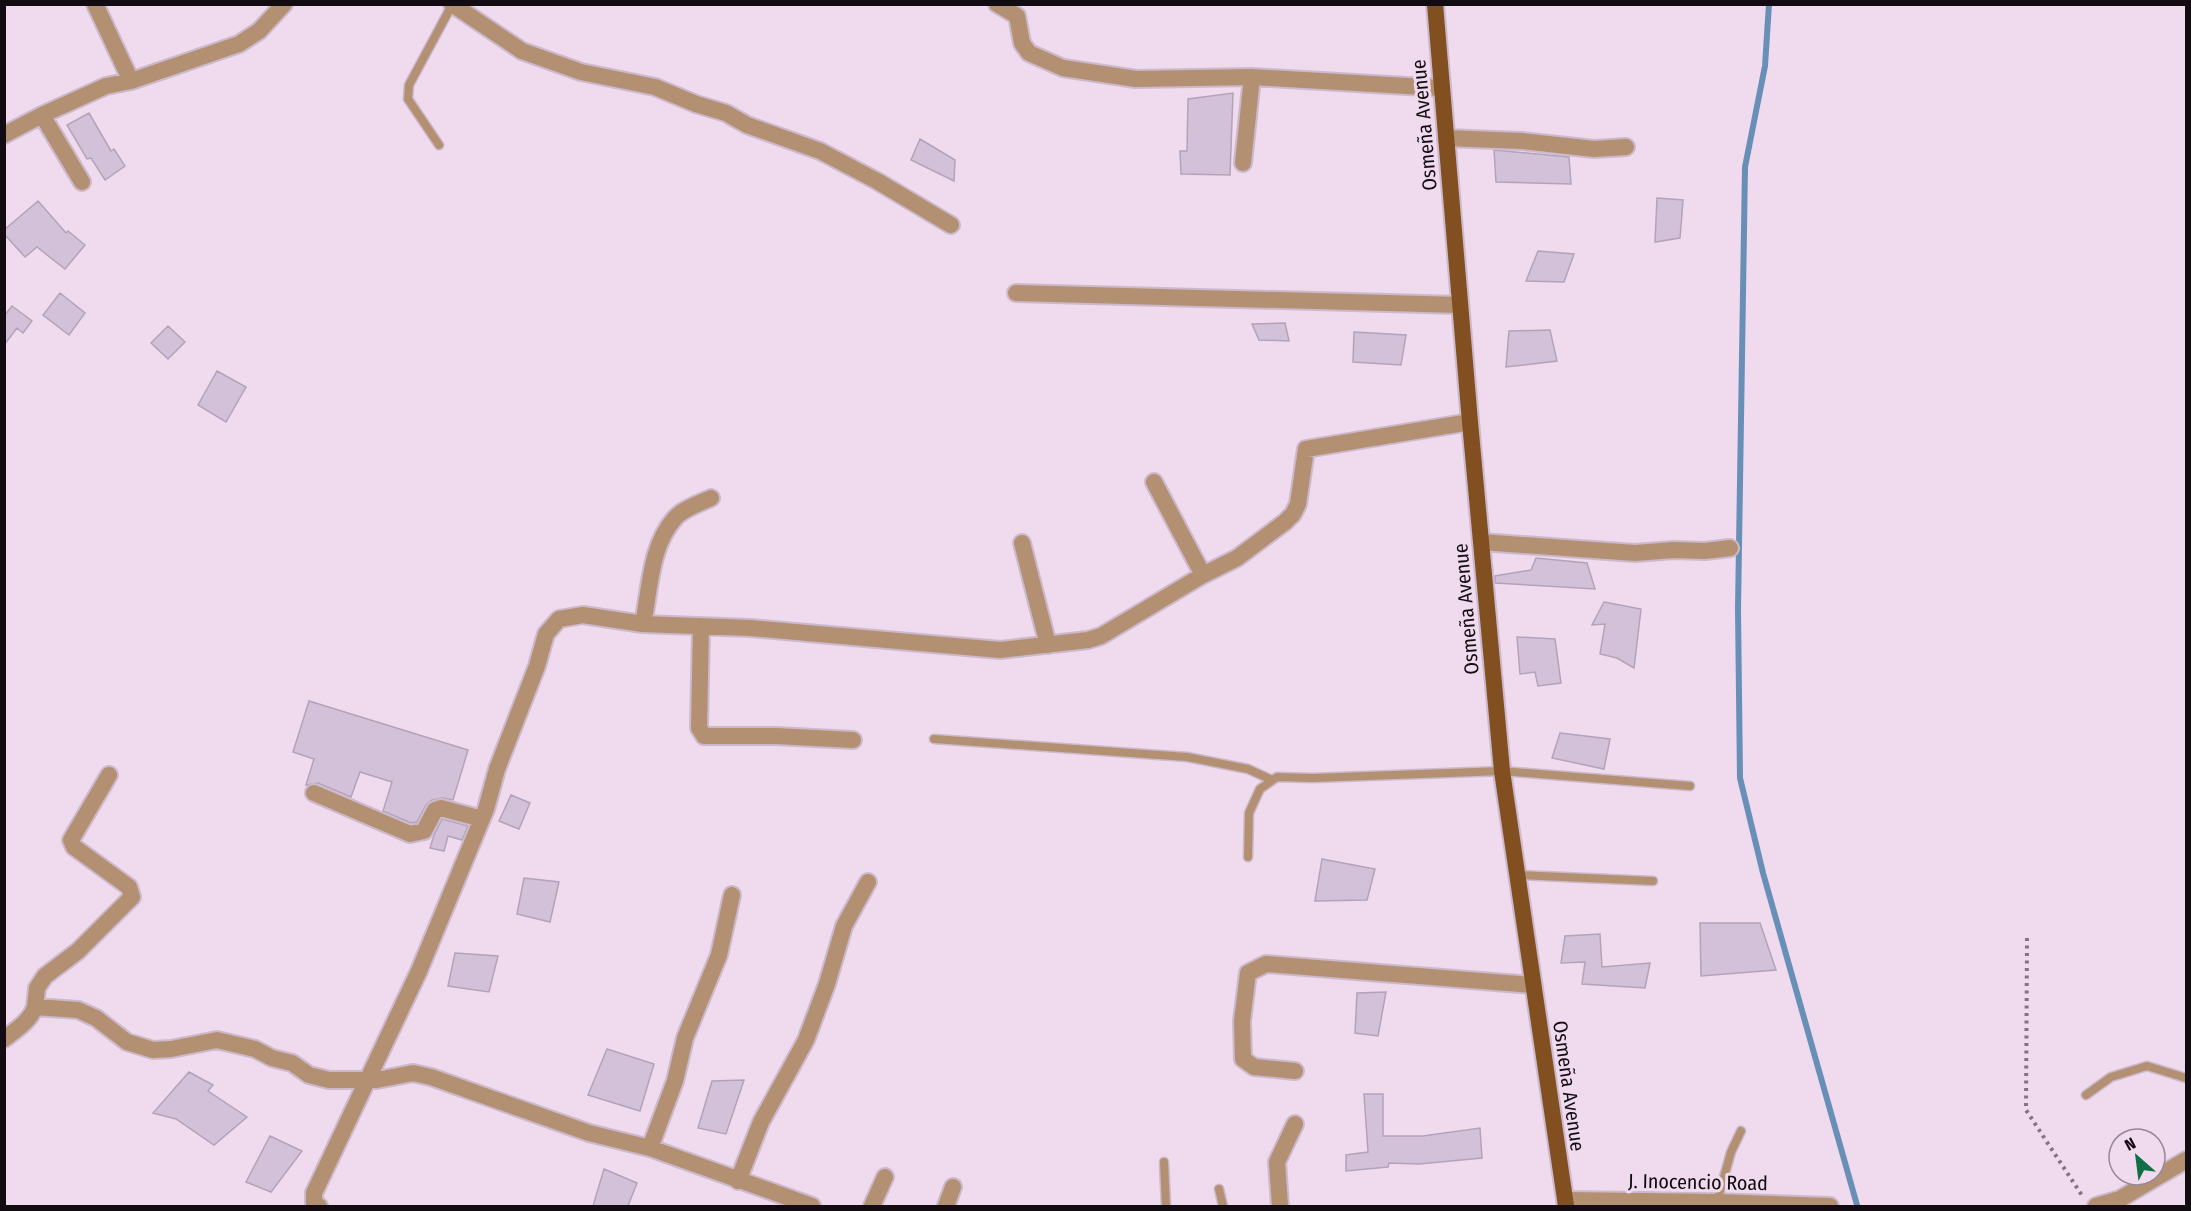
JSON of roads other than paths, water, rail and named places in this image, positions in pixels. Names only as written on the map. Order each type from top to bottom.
[{"type":"main road","name":"Osmeña Avenue","points":[[1435,4],[1502,771],[1566,1203]]},
{"type":"street","points":[[95,4],[131,81]]},
{"type":"street","points":[[4,135],[106,86],[131,81],[239,44],[258,31],[284,4]]},
{"type":"street","points":[[997,4],[1017,16],[1022,43],[1029,53],[1063,68],[1136,79],[1252,77],[1442,88]]},
{"type":"street","points":[[452,5],[522,51],[581,72],[655,87],[820,151],[877,181],[951,225]]},
{"type":"street","points":[[1243,163],[1242,151],[1252,77]]},
{"type":"street","points":[[42,115],[82,182]]},
{"type":"street","points":[[1446,138],[1522,141],[1594,149],[1626,147]]},
{"type":"street","points":[[1016,293],[1460,305]]},
{"type":"street","points":[[319,1206],[314,1203],[314,1193],[418,971],[482,819],[497,769],[537,666],[546,634],[559,619],[583,615],[643,624],[773,630],[1000,650],[1088,640],[1101,636],[1203,575],[1237,558],[1293,514],[1298,504],[1306,449],[1470,422]]},
{"type":"street","points":[[1154,482],[1203,575]]},
{"type":"street","points":[[643,624],[658,544],[675,517],[711,498]]},
{"type":"street","points":[[1481,542],[1635,553],[1730,548]]},
{"type":"street","points":[[1022,543],[1048,645]]},
{"type":"street","points":[[701,626],[699,728],[704,735],[853,740]]},
{"type":"street","points":[[4,1039],[33,1014],[37,988],[45,976],[78,951],[132,897],[129,887],[74,847],[71,840],[109,775]]},
{"type":"street","points":[[314,793],[410,834],[424,831],[435,810],[441,808],[482,819]]},
{"type":"street","points":[[738,1181],[762,1122],[806,1040],[827,984],[844,926],[868,882]]},
{"type":"street","points":[[650,1148],[675,1081],[685,1038],[719,955],[732,895]]},
{"type":"street","points":[[1295,1071],[1254,1067],[1243,1059],[1242,1021],[1248,973],[1266,964],[1533,985]]},
{"type":"street","points":[[35,1007],[78,1010],[96,1018],[127,1042],[153,1050],[217,1040],[255,1049],[272,1058],[292,1063],[309,1075],[329,1080],[366,1081],[413,1072],[589,1133],[650,1148],[812,1206]]},
{"type":"street","points":[[1280,1206],[1277,1162],[1295,1124]]},
{"type":"street","points":[[2096,1206],[2120,1199],[2187,1160]]},
{"type":"street","points":[[872,1206],[885,1177]]},
{"type":"street","points":[[946,1206],[953,1187]]},
{"type":"street","name":"J. Inocencio Road","points":[[1566,1203],[1717,1202],[1830,1206]]},
{"type":"lane","points":[[439,145],[408,99],[409,86],[452,5]]},
{"type":"lane","points":[[934,739],[1187,757],[1248,769],[1272,780]]},
{"type":"lane","points":[[1248,857],[1249,813],[1260,789],[1277,777],[1313,778],[1502,771],[1690,786]]},
{"type":"lane","points":[[1517,875],[1653,881]]},
{"type":"lane","points":[[2086,1095],[2111,1077],[2147,1066],[2187,1078]]},
{"type":"lane","points":[[1717,1202],[1731,1152],[1741,1131]]},
{"type":"lane","points":[[1164,1162],[1166,1206]]},
{"type":"lane","points":[[1219,1189],[1223,1206]]},
{"type":"waterway","points":[[1769,4],[1765,66],[1745,167],[1738,609],[1740,778],[1763,873],[1857,1205]]}]
